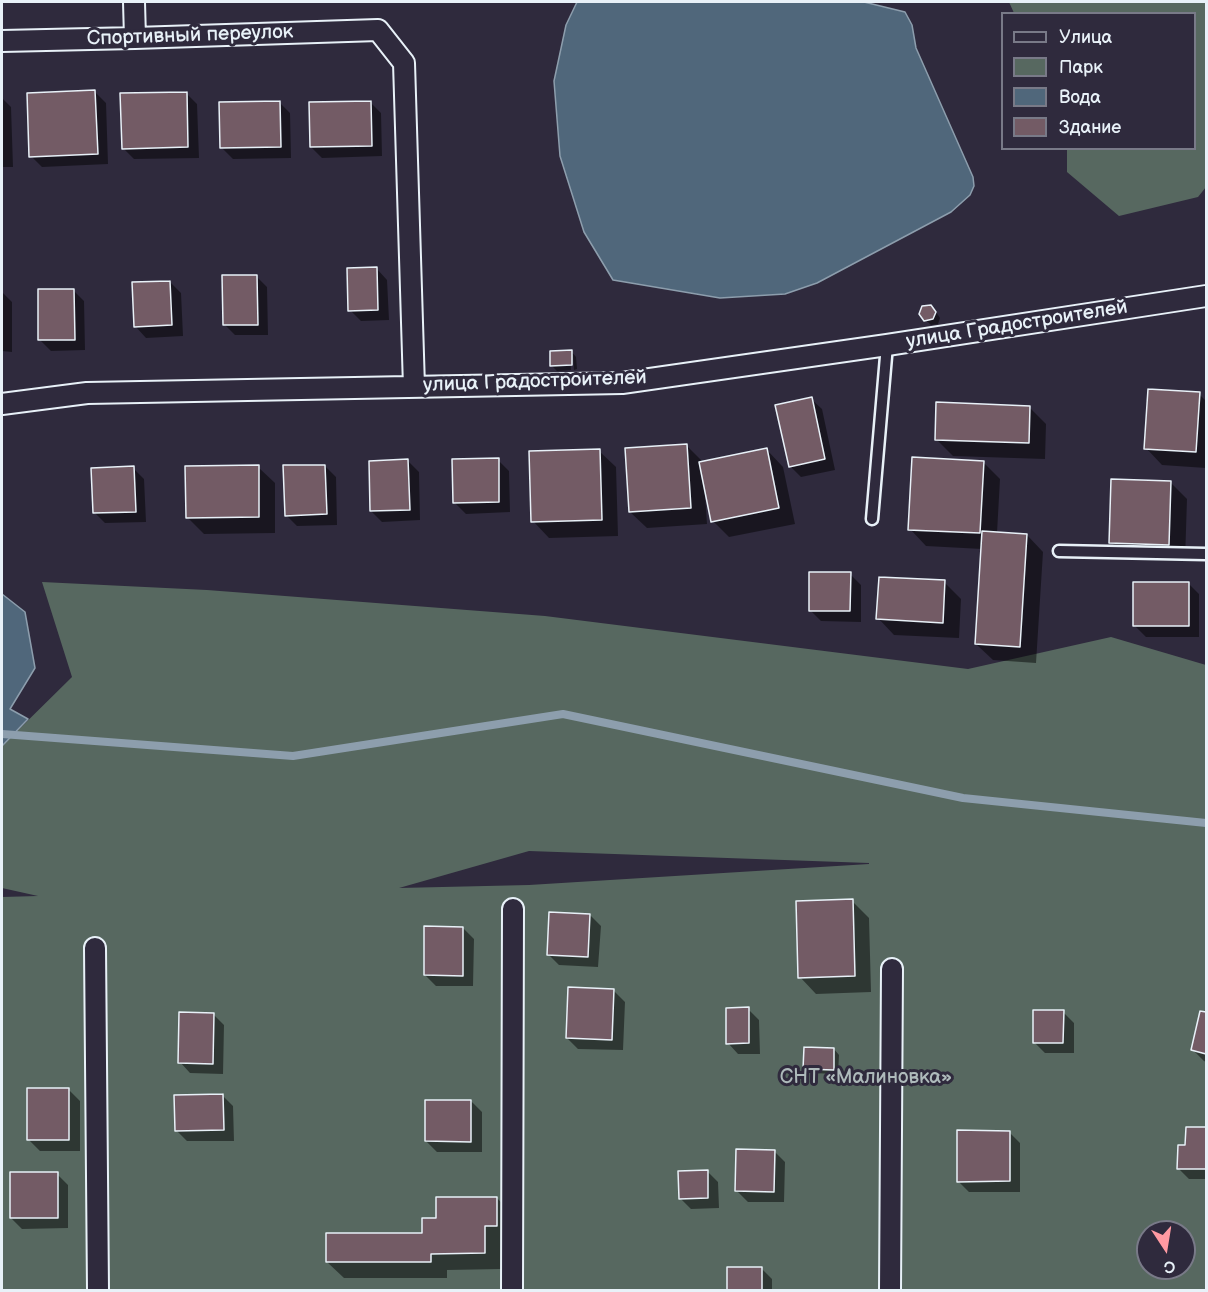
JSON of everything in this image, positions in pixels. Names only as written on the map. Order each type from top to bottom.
[{"type":"street","points":[[134,2],[135,38]]},
{"type":"street","name":"Спортивный переулок","points":[[2,41],[378,30],[404,63],[414,387]]},
{"type":"street","name":"улица Градостроителей","points":[[2,404],[87,393],[622,383],[1206,296]]},
{"type":"street","points":[[512,1290],[513,909]]},
{"type":"street","points":[[94,948],[98,1290]]},
{"type":"street","points":[[890,1290],[892,969]]},
{"type":"lane","points":[[872,519],[887,345]]},
{"type":"lane","points":[[1059,551],[1206,554]]},
{"type":"green space","points":[[1009,2],[1206,2],[1206,187],[1198,197],[1119,216],[1067,172],[1067,150],[1196,150],[1196,12],[1014,12]]},
{"type":"green space","name":"СНТ «Малиновка»","points":[[42,582],[207,590],[545,616],[968,669],[1111,637],[1206,665],[1206,1290],[2,1290],[2,897],[38,896],[2,888],[2,746],[72,677]],"holes":[[[529,851],[869,863],[529,885],[399,888]]]},
{"type":"water","points":[[577,2],[864,2],[905,12],[912,25],[916,48],[973,177],[974,186],[970,195],[951,212],[817,283],[785,294],[720,298],[613,280],[584,232],[560,156],[554,81],[566,25]]},
{"type":"water","points":[[2,594],[25,612],[35,668],[10,709],[28,719],[2,746]]},
{"type":"building","points":[[95,90],[98,154],[29,157],[27,93]]},
{"type":"building","points":[[187,92],[188,147],[122,149],[120,93]]},
{"type":"building","points":[[280,101],[281,147],[220,148],[219,102]]},
{"type":"building","points":[[371,101],[372,146],[310,147],[309,102]]},
{"type":"building","points":[[377,267],[378,310],[348,311],[347,268]]},
{"type":"building","points":[[222,275],[257,275],[258,325],[223,325]]},
{"type":"building","points":[[170,281],[172,325],[134,327],[132,282]]},
{"type":"building","points":[[38,289],[74,289],[75,340],[38,340]]},
{"type":"building","points":[[931,305],[936,312],[933,319],[924,321],[919,314],[922,306]]},
{"type":"building","points":[[572,350],[572,365],[550,366],[550,351]]},
{"type":"building","points":[[1148,389],[1200,392],[1196,452],[1144,449]]},
{"type":"building","points":[[812,397],[825,459],[789,467],[775,405]]},
{"type":"building","points":[[936,402],[1030,406],[1029,443],[935,440]]},
{"type":"building","points":[[687,444],[691,508],[629,512],[625,448]]},
{"type":"building","points":[[767,448],[779,508],[711,522],[699,462]]},
{"type":"building","points":[[600,449],[602,520],[531,522],[529,451]]},
{"type":"building","points":[[912,457],[984,461],[980,533],[908,530]]},
{"type":"building","points":[[499,458],[499,502],[453,503],[452,459]]},
{"type":"building","points":[[408,459],[410,510],[370,511],[369,461]]},
{"type":"building","points":[[259,465],[259,517],[186,518],[185,466]]},
{"type":"building","points":[[283,465],[325,465],[327,514],[285,516]]},
{"type":"building","points":[[134,466],[136,512],[93,513],[91,468]]},
{"type":"building","points":[[1111,479],[1171,481],[1169,545],[1109,543]]},
{"type":"building","points":[[982,531],[1027,534],[1020,647],[975,644]]},
{"type":"building","points":[[809,572],[851,572],[850,611],[809,611]]},
{"type":"building","points":[[879,577],[945,580],[943,623],[876,619]]},
{"type":"building","points":[[1133,582],[1189,582],[1189,626],[1133,626]]},
{"type":"building","points":[[853,899],[855,976],[798,978],[796,901]]},
{"type":"building","points":[[549,912],[590,914],[588,957],[547,955]]},
{"type":"building","points":[[424,926],[463,927],[463,976],[424,975]]},
{"type":"building","points":[[568,987],[614,989],[612,1040],[566,1038]]},
{"type":"building","points":[[749,1007],[749,1043],[726,1044],[726,1008]]},
{"type":"building","points":[[1033,1010],[1064,1010],[1063,1043],[1033,1043]]},
{"type":"building","points":[[1200,1011],[1206,1012],[1206,1054],[1191,1050]]},
{"type":"building","points":[[179,1012],[214,1013],[213,1064],[178,1063]]},
{"type":"building","points":[[804,1047],[834,1048],[834,1070],[803,1069]]},
{"type":"building","points":[[27,1088],[69,1088],[69,1140],[27,1140]]},
{"type":"building","points":[[223,1094],[224,1130],[175,1131],[174,1095]]},
{"type":"building","points":[[425,1100],[471,1100],[471,1142],[425,1141]]},
{"type":"building","points":[[1186,1127],[1206,1127],[1206,1169],[1177,1169],[1178,1145],[1185,1145]]},
{"type":"building","points":[[957,1130],[1010,1131],[1010,1181],[957,1182]]},
{"type":"building","points":[[736,1149],[775,1150],[774,1192],[735,1191]]},
{"type":"building","points":[[708,1170],[708,1198],[679,1199],[678,1171]]},
{"type":"building","points":[[10,1172],[58,1172],[58,1218],[10,1218]]},
{"type":"building","points":[[436,1197],[497,1197],[497,1226],[485,1226],[485,1253],[431,1254],[431,1262],[326,1262],[326,1233],[422,1233],[422,1218],[436,1218]]},
{"type":"building","points":[[727,1267],[762,1267],[762,1290],[727,1290]]},
{"type":"waterway","points":[[2,734],[293,756],[563,714],[963,798],[1206,823]]}]
